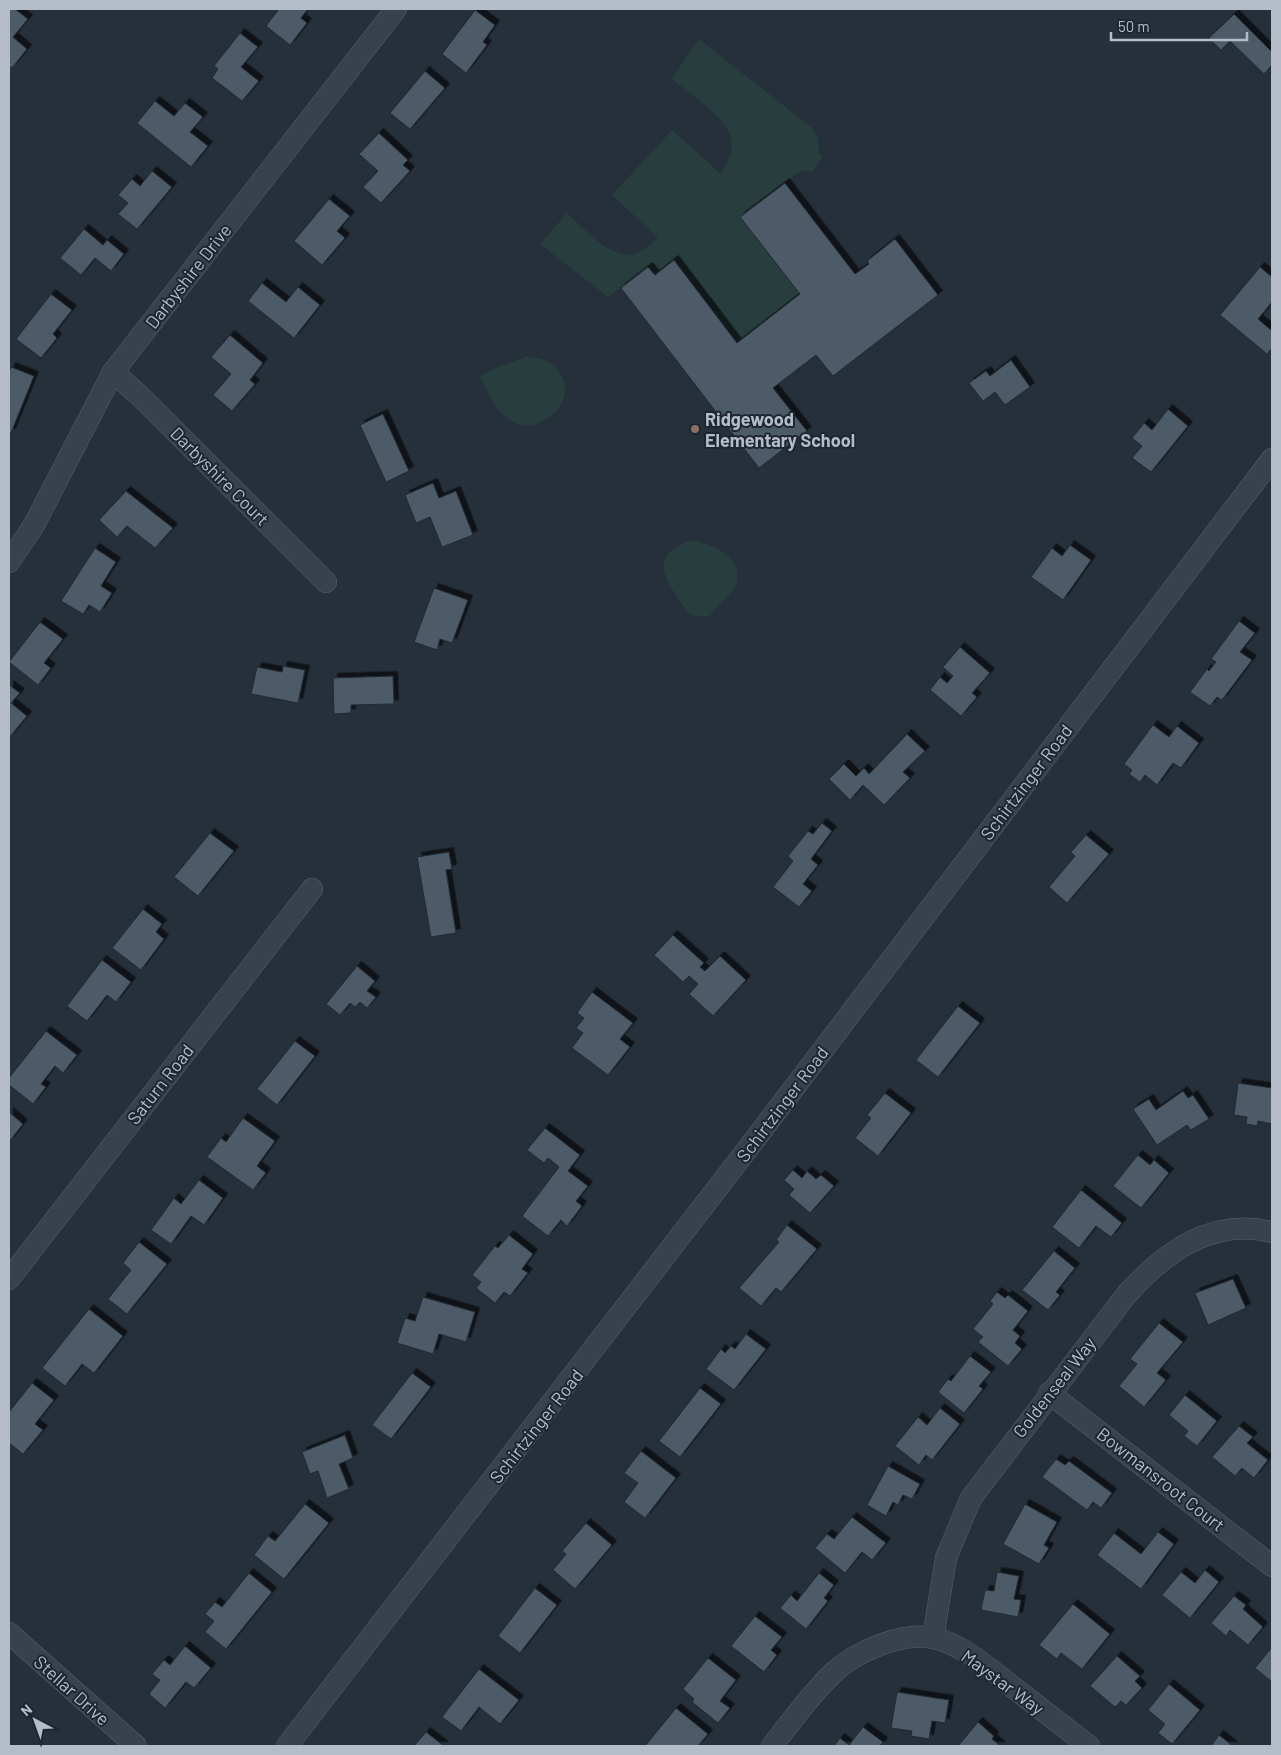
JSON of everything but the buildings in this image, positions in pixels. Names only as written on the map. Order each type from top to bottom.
[{"type":"street","name":"Darbyshire Drive","points":[[9,562],[34,525],[113,372],[396,9]]},
{"type":"street","name":"Darbyshire Court","points":[[113,372],[141,397],[326,582]]},
{"type":"street","name":"Schirtzinger Road","points":[[286,1746],[746,1151],[1272,459]]},
{"type":"street","name":"Saturn Road","points":[[9,1279],[312,889]]},
{"type":"street","name":"Goldenseal Way","points":[[933,1638],[946,1558],[971,1498],[1049,1393],[1127,1294],[1144,1275],[1164,1259],[1197,1238],[1213,1231],[1260,1229],[1272,1232]]},
{"type":"street","name":"Bowmansroot Court","points":[[1049,1393],[1272,1566]]},
{"type":"street","name":"Stellar Drive","points":[[9,1633],[136,1746]]},
{"type":"street","name":"Maystar Way","points":[[772,1746],[833,1673],[852,1658],[877,1646],[906,1639],[933,1638],[957,1648],[985,1665],[1089,1746]]},
{"type":"green space","points":[[699,39],[812,128],[818,137],[819,153],[823,157],[812,172],[805,170],[796,174],[741,217],[800,294],[737,343],[674,260],[655,275],[648,267],[608,297],[540,244],[567,213],[589,234],[616,253],[626,255],[638,253],[658,238],[612,195],[672,130],[721,174],[728,162],[732,148],[728,130],[706,106],[671,79]]},
{"type":"green space","points":[[527,356],[546,361],[559,372],[565,385],[564,398],[557,410],[547,419],[534,425],[521,425],[502,414],[491,399],[480,377],[497,367]]},
{"type":"green space","points":[[693,540],[725,553],[736,566],[738,575],[734,588],[709,617],[690,615],[675,594],[665,573],[664,563],[668,554],[677,546]]},
{"type":"place","name":"Ridgewood Elementary School","points":[[695,429]]}]
